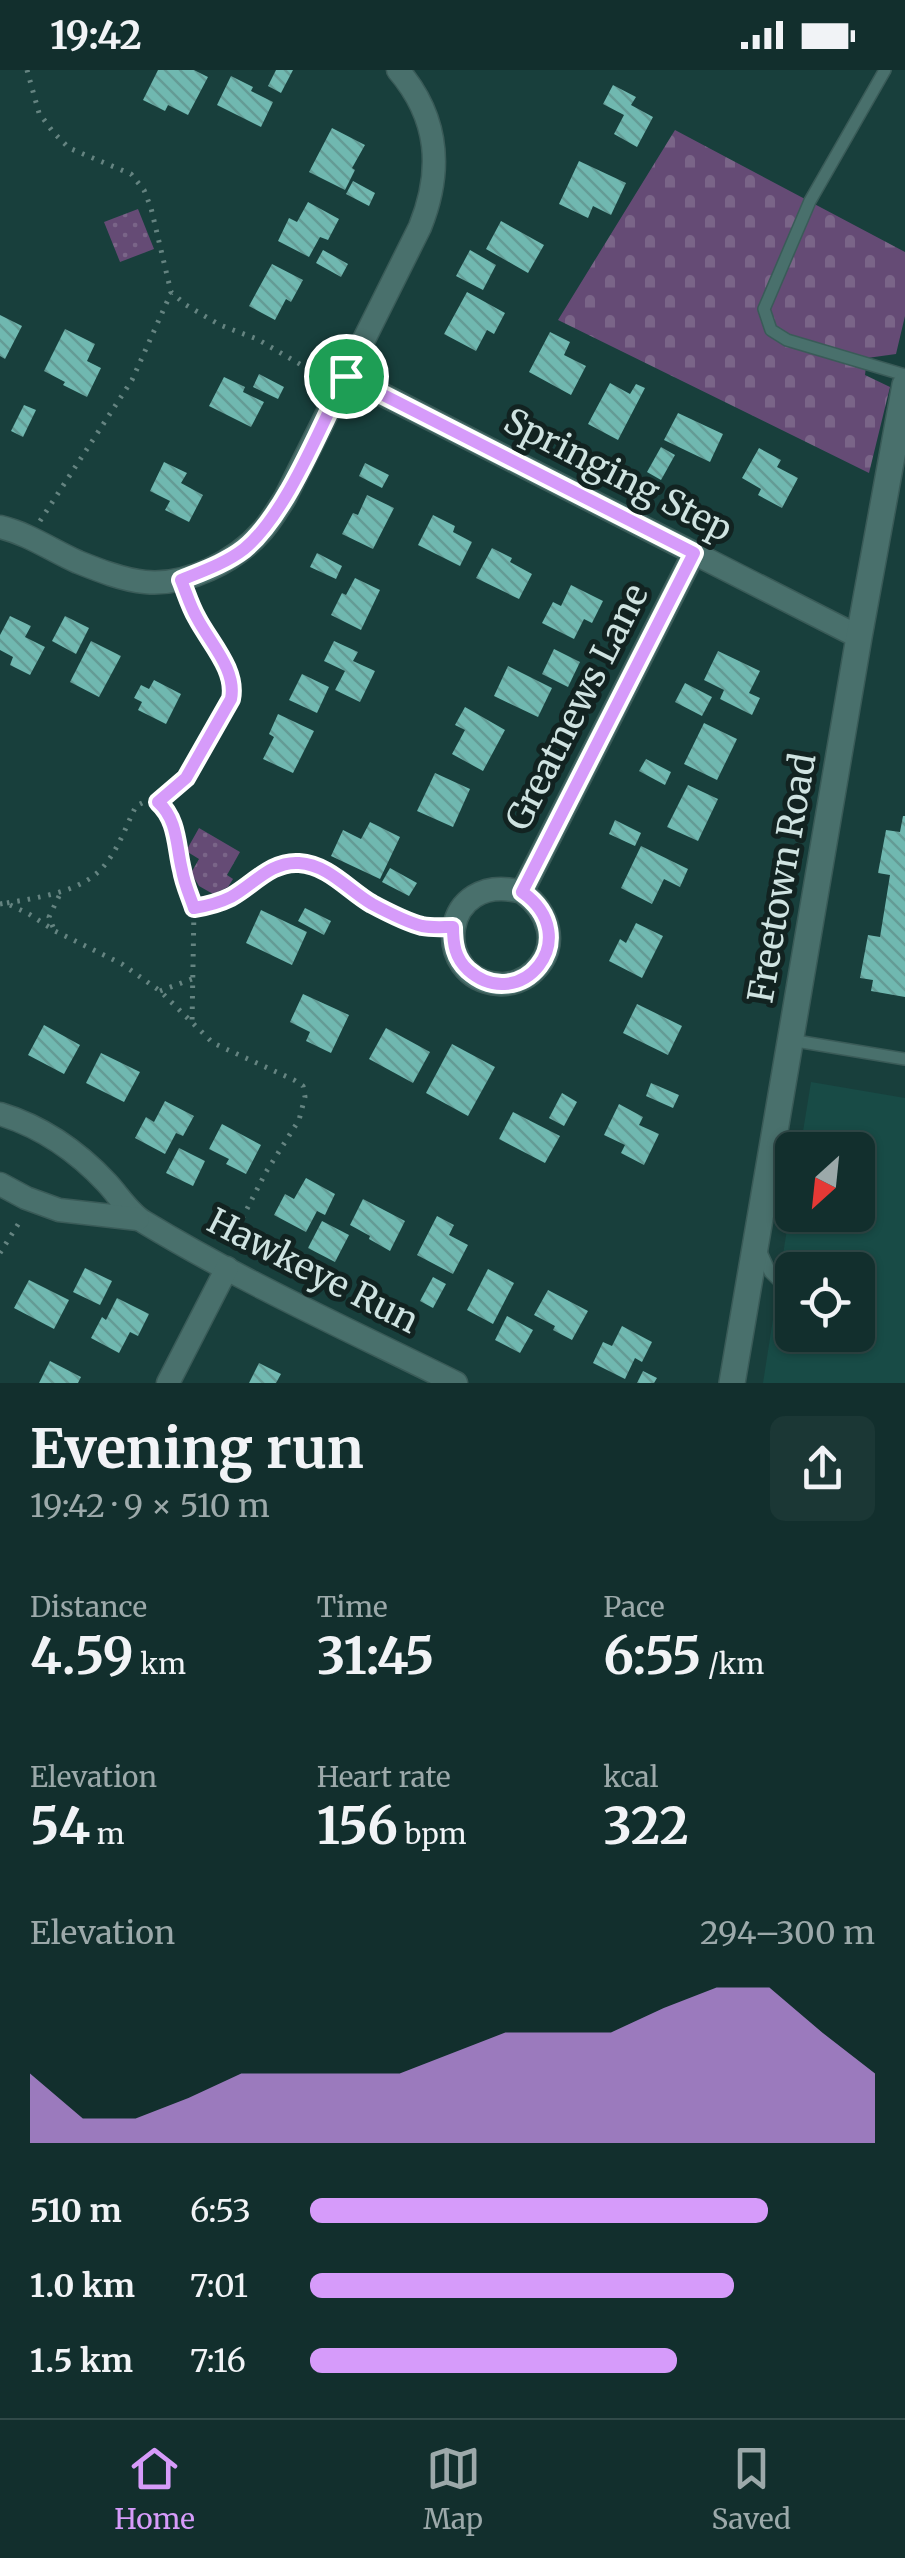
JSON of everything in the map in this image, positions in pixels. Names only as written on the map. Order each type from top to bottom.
[{"type":"street","points":[[0,526],[31,536],[77,561],[146,582],[181,580],[216,566],[243,550],[264,529],[285,498],[431,200],[435,180],[433,142],[416,94],[398,70]]},
{"type":"street","name":"Springing Step","points":[[346,376],[858,637]]},
{"type":"street","name":"Freetown Road","points":[[732,1383],[858,637],[905,385]]},
{"type":"street","name":"Greatnews Lane","points":[[522,892],[694,553]]},
{"type":"street","points":[[504,887],[522,892],[536,902],[549,929],[545,957],[535,971],[509,984],[478,979],[463,966],[453,941],[453,927],[461,908],[485,890],[504,887]]},
{"type":"street","name":"Hawkeye Run","points":[[0,1114],[22,1120],[56,1138],[85,1160],[138,1219],[226,1268],[456,1383]]},
{"type":"street","name":"Hawkeye Run","points":[[0,1184],[59,1210],[138,1219]]},
{"type":"street","points":[[168,1383],[226,1268]]},
{"type":"lane","points":[[885,70],[810,201],[764,309],[771,330],[787,340],[905,375]]},
{"type":"lane","points":[[790,1040],[905,1059]]},
{"type":"lane","points":[[756,1243],[775,1277]]},
{"type":"path","points":[[27,70],[39,112],[53,132],[70,148],[131,174],[144,190],[171,292],[220,325],[256,338],[314,373],[346,376]]},
{"type":"path","points":[[31,536],[132,380],[171,292]]},
{"type":"path","points":[[3,903],[60,894],[104,867],[136,806],[146,801],[158,802],[186,778],[231,699],[234,687],[230,674],[194,614],[181,580]]},
{"type":"path","points":[[158,802],[170,818],[177,838],[194,908],[192,1024]]},
{"type":"path","points":[[194,908],[234,896],[282,864],[300,863],[318,868],[398,916],[422,926],[453,927]]},
{"type":"path","points":[[55,931],[49,917],[60,894]]},
{"type":"path","points":[[3,903],[122,964],[160,991],[213,1043],[303,1086],[305,1097],[298,1120],[234,1236],[226,1268]]},
{"type":"path","points":[[160,991],[192,979]]},
{"type":"path","points":[[0,1254],[21,1222],[26,1198]]},
{"type":"shaded area","points":[[811,1082],[905,1098],[905,1383],[763,1383],[775,1306],[775,1352],[875,1352],[875,1252],[783,1252],[787,1232],[875,1232],[875,1132],[803,1132]]},
{"type":"green space","points":[[675,130],[905,252],[905,316],[896,354],[867,358],[865,375],[890,387],[869,473],[558,320]]},
{"type":"green space","points":[[138,209],[154,249],[120,262],[104,222]]},
{"type":"green space","points":[[199,828],[240,852],[227,875],[233,879],[228,887],[213,894],[199,886],[191,873],[199,859],[186,851]]},
{"type":"building","points":[[158,70],[194,70],[208,77],[188,115],[168,105],[165,111],[143,100]]},
{"type":"building","points":[[276,70],[293,70],[281,93],[268,86]]},
{"type":"building","points":[[231,76],[273,102],[261,127],[217,105]]},
{"type":"building","points":[[613,85],[636,97],[631,105],[653,117],[637,147],[614,134],[624,115],[603,104]]},
{"type":"building","points":[[332,128],[365,145],[345,190],[309,172]]},
{"type":"building","points":[[579,161],[626,183],[611,215],[593,206],[588,218],[559,204]]},
{"type":"building","points":[[353,181],[375,193],[369,206],[346,194]]},
{"type":"building","points":[[308,202],[339,219],[328,240],[320,237],[309,257],[278,241],[289,218],[297,222]]},
{"type":"building","points":[[501,221],[544,245],[528,273],[486,249]]},
{"type":"building","points":[[323,250],[348,264],[341,277],[316,263]]},
{"type":"building","points":[[470,250],[496,265],[483,290],[456,276]]},
{"type":"building","points":[[272,264],[303,280],[291,302],[286,299],[275,320],[249,306]]},
{"type":"building","points":[[467,292],[505,313],[494,334],[487,330],[476,351],[444,334]]},
{"type":"building","points":[[0,315],[22,326],[5,359],[0,356]]},
{"type":"building","points":[[65,329],[95,344],[87,361],[101,368],[87,397],[44,371]]},
{"type":"building","points":[[550,332],[570,342],[564,355],[586,366],[571,395],[529,372]]},
{"type":"building","points":[[259,374],[284,387],[278,399],[253,387]]},
{"type":"building","points":[[224,377],[264,402],[251,427],[209,406]]},
{"type":"building","points":[[610,383],[630,394],[636,384],[645,388],[618,440],[588,424]]},
{"type":"building","points":[[24,405],[36,410],[23,437],[11,431]]},
{"type":"building","points":[[678,413],[723,434],[710,462],[664,440]]},
{"type":"building","points":[[661,447],[675,455],[661,480],[647,472]]},
{"type":"building","points":[[759,448],[781,460],[777,467],[798,478],[782,508],[758,495],[761,489],[742,478]]},
{"type":"building","points":[[164,462],[187,473],[181,483],[203,495],[189,522],[165,510],[170,501],[150,491]]},
{"type":"building","points":[[365,463],[389,475],[382,488],[359,476]]},
{"type":"building","points":[[367,495],[394,508],[373,549],[342,534],[353,513],[358,515]]},
{"type":"building","points":[[433,515],[455,526],[453,532],[472,542],[460,566],[418,545]]},
{"type":"building","points":[[492,548],[532,574],[519,599],[476,578]]},
{"type":"building","points":[[317,553],[342,566],[336,579],[310,567]]},
{"type":"building","points":[[355,578],[380,590],[361,630],[331,615]]},
{"type":"building","points":[[571,585],[603,601],[592,623],[584,619],[574,639],[542,623],[553,602],[561,606]]},
{"type":"building","points":[[10,616],[31,626],[25,637],[45,647],[30,675],[10,665],[13,657],[0,650],[0,635]]},
{"type":"building","points":[[65,616],[89,628],[76,654],[52,641]]},
{"type":"building","points":[[91,641],[121,656],[99,697],[70,682]]},
{"type":"building","points":[[334,641],[358,652],[353,661],[375,671],[360,702],[335,690],[345,671],[324,661]]},
{"type":"building","points":[[554,649],[580,662],[568,687],[542,674]]},
{"type":"building","points":[[718,651],[760,671],[749,693],[760,698],[752,715],[720,699],[724,690],[704,680]]},
{"type":"building","points":[[508,666],[552,688],[538,717],[494,696]]},
{"type":"building","points":[[302,674],[329,687],[317,713],[289,700]]},
{"type":"building","points":[[154,680],[181,694],[166,724],[138,710],[142,702],[134,698],[141,685],[149,689]]},
{"type":"building","points":[[685,683],[712,697],[702,716],[675,702]]},
{"type":"building","points":[[465,707],[505,730],[483,771],[452,754],[465,730],[455,725]]},
{"type":"building","points":[[278,714],[314,731],[293,773],[263,759],[274,737],[269,734]]},
{"type":"building","points":[[704,723],[737,739],[717,780],[684,764]]},
{"type":"building","points":[[646,759],[671,772],[665,785],[639,771]]},
{"type":"building","points":[[435,773],[470,789],[453,827],[417,811]]},
{"type":"building","points":[[688,785],[718,799],[698,841],[667,827]]},
{"type":"building","points":[[903,816],[905,997],[871,991],[873,980],[860,978],[868,935],[880,937],[890,875],[878,873],[886,830],[900,832]]},
{"type":"building","points":[[615,820],[641,833],[635,846],[609,834]]},
{"type":"building","points":[[370,822],[400,837],[380,879],[331,856],[343,830],[361,839]]},
{"type":"building","points":[[641,846],[688,869],[680,887],[664,879],[652,904],[621,888]]},
{"type":"building","points":[[390,868],[417,883],[409,896],[382,882]]},
{"type":"building","points":[[305,908],[331,921],[324,935],[298,921]]},
{"type":"building","points":[[261,910],[307,932],[292,965],[246,943]]},
{"type":"building","points":[[636,923],[663,936],[642,978],[609,961],[620,939],[626,943]]},
{"type":"building","points":[[303,994],[349,1015],[331,1053],[306,1041],[310,1032],[290,1022]]},
{"type":"building","points":[[637,1004],[682,1026],[668,1055],[623,1033]]},
{"type":"building","points":[[44,1025],[80,1045],[64,1074],[28,1055]]},
{"type":"building","points":[[386,1028],[430,1052],[413,1083],[369,1059]]},
{"type":"building","points":[[452,1044],[495,1067],[468,1116],[426,1093]]},
{"type":"building","points":[[101,1053],[140,1072],[124,1102],[86,1083]]},
{"type":"building","points":[[651,1083],[679,1095],[673,1108],[646,1096]]},
{"type":"building","points":[[562,1093],[577,1102],[564,1126],[549,1118]]},
{"type":"building","points":[[165,1101],[194,1116],[183,1136],[176,1133],[165,1154],[135,1138],[146,1117],[154,1122]]},
{"type":"building","points":[[619,1104],[643,1117],[639,1125],[659,1134],[644,1165],[621,1153],[625,1145],[604,1135]]},
{"type":"building","points":[[513,1112],[560,1136],[545,1163],[499,1139]]},
{"type":"building","points":[[222,1124],[261,1145],[246,1174],[209,1149]]},
{"type":"building","points":[[179,1148],[205,1161],[193,1186],[166,1173]]},
{"type":"building","points":[[306,1178],[335,1194],[325,1215],[317,1211],[306,1232],[274,1215],[285,1194],[294,1199]]},
{"type":"building","points":[[363,1199],[405,1221],[390,1251],[350,1225]]},
{"type":"building","points":[[437,1216],[454,1225],[449,1235],[468,1245],[453,1274],[417,1255]]},
{"type":"building","points":[[322,1221],[349,1235],[335,1262],[308,1248]]},
{"type":"building","points":[[85,1268],[112,1281],[100,1305],[73,1292]]},
{"type":"building","points":[[488,1269],[514,1283],[493,1324],[467,1310]]},
{"type":"building","points":[[433,1277],[446,1284],[433,1308],[420,1301]]},
{"type":"building","points":[[29,1280],[69,1300],[54,1329],[14,1308]]},
{"type":"building","points":[[548,1290],[588,1311],[572,1340],[534,1315]]},
{"type":"building","points":[[117,1298],[149,1314],[138,1336],[130,1332],[119,1353],[91,1338]]},
{"type":"building","points":[[507,1316],[533,1330],[520,1353],[495,1340]]},
{"type":"building","points":[[622,1326],[652,1342],[642,1362],[635,1358],[625,1379],[593,1363],[603,1342],[612,1346]]},
{"type":"building","points":[[50,1361],[81,1377],[78,1383],[39,1383]]},
{"type":"building","points":[[259,1363],[281,1374],[276,1383],[249,1383]]},
{"type":"building","points":[[643,1371],[657,1378],[654,1383],[637,1383]]},
{"type":"route","points":[[346,376],[694,553],[522,892],[536,902],[544,915],[549,941],[545,957],[535,971],[509,984],[478,979],[463,966],[453,941],[453,927],[422,926],[398,916],[318,868],[300,863],[282,864],[234,896],[194,908],[177,838],[170,818],[158,802],[186,778],[200,757],[234,687],[194,614],[181,580],[243,550],[264,529],[285,498],[346,376]]}]
